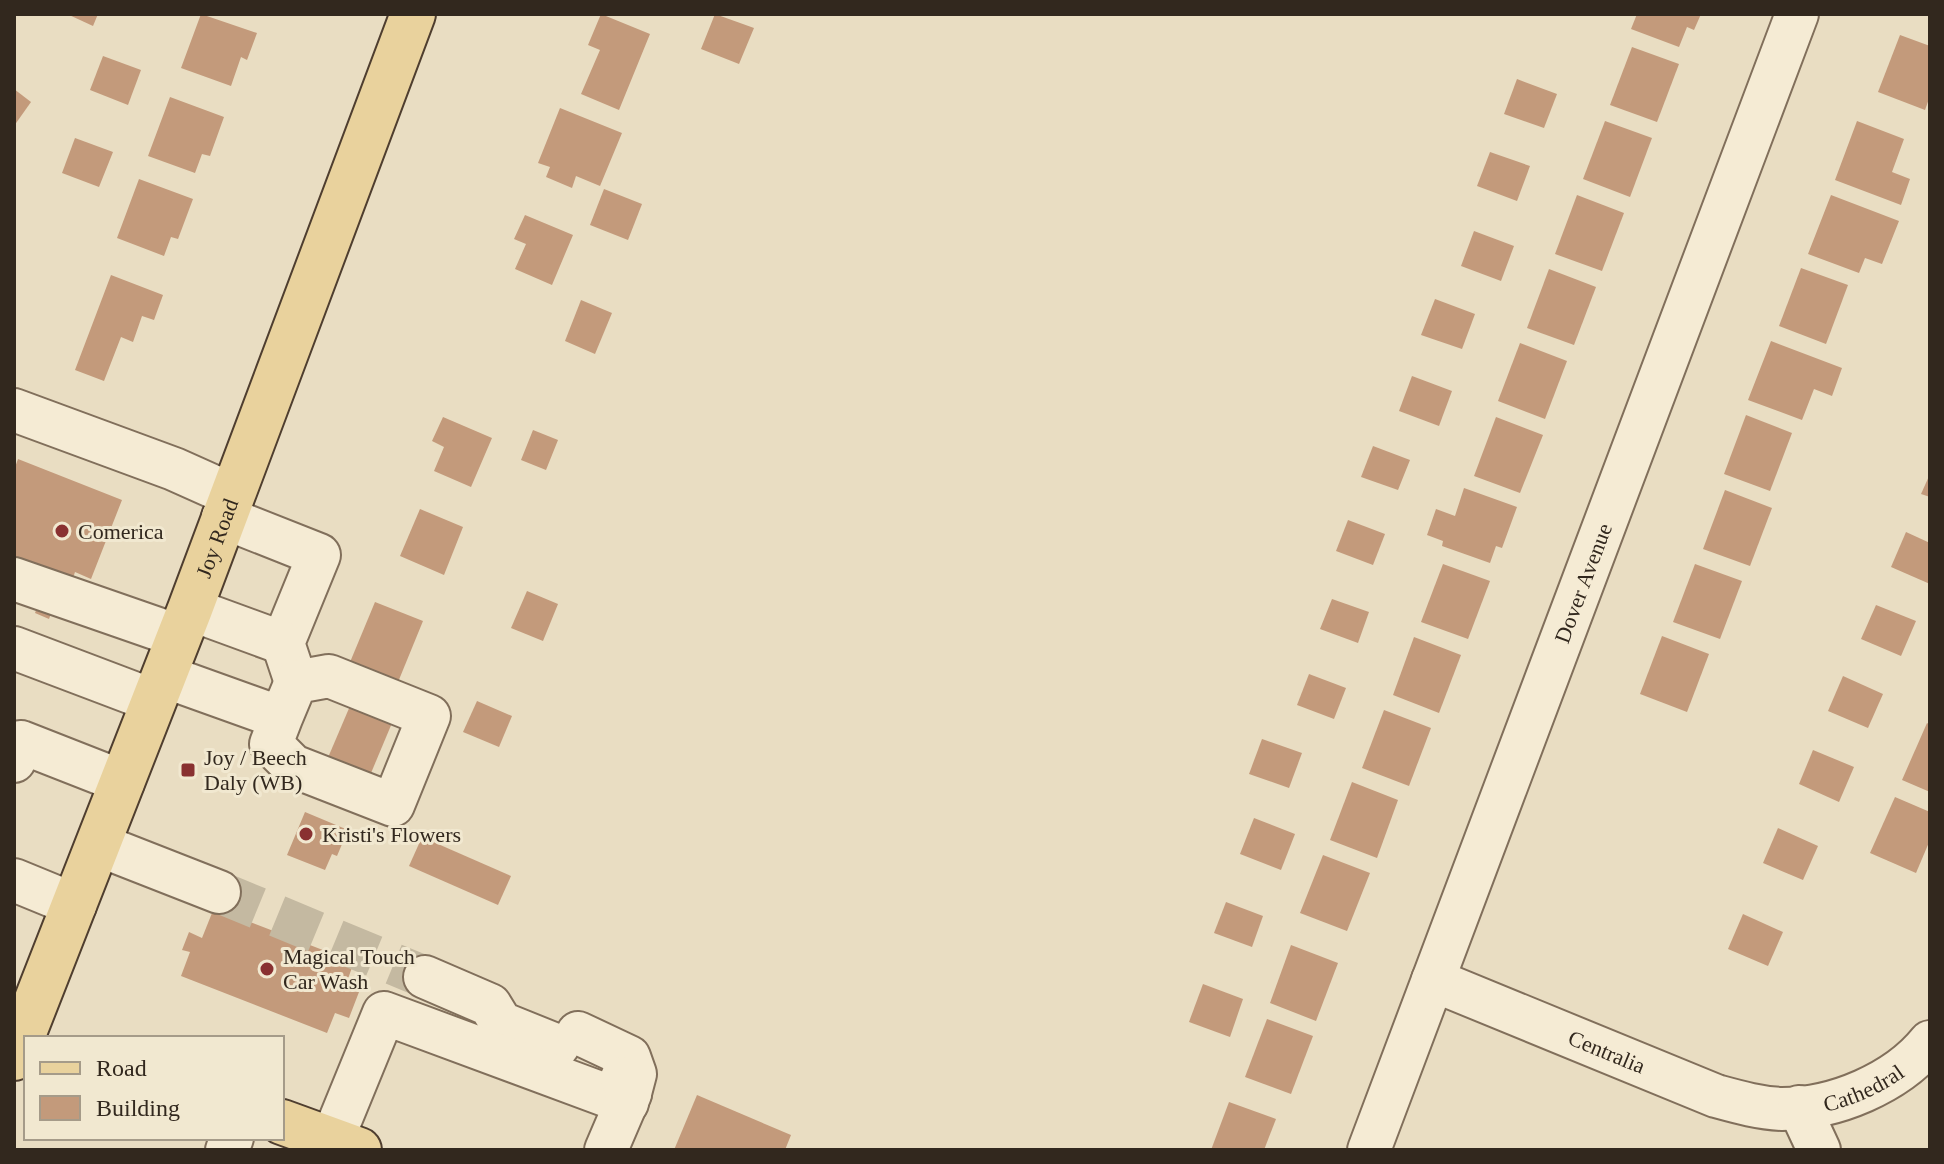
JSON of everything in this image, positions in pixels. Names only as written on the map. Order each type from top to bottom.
[{"type":"main road","name":"Joy Road","points":[[30,1035],[75,905],[413,14]]},
{"type":"main road","points":[[284,1123],[345,1145]]},
{"type":"street","name":"Dover Avenue","points":[[1369,1150],[1797,14]]},
{"type":"street","points":[[14,410],[174,469],[227,506],[319,555],[283,643],[288,700],[172,656],[14,579]]},
{"type":"street","points":[[14,648],[172,656],[283,643]]},
{"type":"street","points":[[14,761],[21,742],[123,782]]},
{"type":"street","points":[[99,845],[219,892]]},
{"type":"street","points":[[14,880],[75,905]]},
{"type":"street","points":[[425,977],[490,1005],[507,1000],[568,1039],[629,1057],[635,1074],[606,1150]]},
{"type":"street","name":"Centralia","points":[[1433,980],[1716,1096],[1747,1105],[1791,1108]]},
{"type":"street","points":[[345,1145],[384,1013],[628,1098]]},
{"type":"street","name":"Cathedral","points":[[1791,1108],[1828,1102],[1864,1091],[1897,1073],[1930,1042]]},
{"type":"street","points":[[1791,1108],[1819,1150]]},
{"type":"building","points":[[67,14],[98,14],[93,26]]},
{"type":"building","points":[[201,14],[257,33],[247,60],[241,57],[231,86],[181,68]]},
{"type":"building","points":[[601,14],[650,34],[619,110],[581,94],[600,50],[588,45]]},
{"type":"building","points":[[715,14],[754,28],[739,64],[701,49]]},
{"type":"building","points":[[1637,14],[1701,14],[1694,30],[1687,27],[1679,47],[1631,29]]},
{"type":"building","points":[[1900,35],[1930,46],[1930,96],[1925,110],[1878,92]]},
{"type":"building","points":[[1632,47],[1679,64],[1657,122],[1610,105]]},
{"type":"building","points":[[103,56],[141,70],[128,105],[90,90]]},
{"type":"building","points":[[1517,79],[1557,94],[1544,128],[1504,114]]},
{"type":"building","points":[[14,89],[31,102],[14,126]]},
{"type":"building","points":[[170,97],[224,117],[210,156],[202,154],[195,173],[148,156]]},
{"type":"building","points":[[560,108],[622,133],[600,186],[576,176],[572,188],[546,177],[550,167],[538,163]]},
{"type":"building","points":[[1605,121],[1652,138],[1630,197],[1583,179]]},
{"type":"building","points":[[1857,121],[1904,139],[1892,172],[1910,179],[1901,205],[1835,180]]},
{"type":"building","points":[[75,138],[113,152],[99,187],[62,173]]},
{"type":"building","points":[[1490,152],[1530,166],[1517,201],[1477,186]]},
{"type":"building","points":[[139,179],[193,199],[178,239],[171,237],[164,256],[117,238]]},
{"type":"building","points":[[604,189],[642,204],[628,240],[590,225]]},
{"type":"building","points":[[1577,195],[1624,213],[1602,271],[1555,254]]},
{"type":"building","points":[[1831,195],[1899,221],[1882,264],[1865,258],[1859,273],[1808,254]]},
{"type":"building","points":[[525,215],[573,235],[552,285],[515,269],[526,244],[514,239]]},
{"type":"building","points":[[1474,231],[1514,246],[1501,281],[1461,266]]},
{"type":"building","points":[[1801,268],[1848,285],[1826,344],[1779,326]]},
{"type":"building","points":[[1549,269],[1596,287],[1574,345],[1527,328]]},
{"type":"building","points":[[111,275],[163,295],[154,320],[142,316],[133,342],[121,337],[104,381],[75,370]]},
{"type":"building","points":[[1435,299],[1475,314],[1462,349],[1421,335]]},
{"type":"building","points":[[581,300],[612,313],[595,354],[565,341]]},
{"type":"building","points":[[1771,341],[1842,368],[1832,396],[1814,389],[1802,420],[1748,400]]},
{"type":"building","points":[[1520,343],[1567,361],[1545,419],[1498,401]]},
{"type":"building","points":[[1412,376],[1452,391],[1439,426],[1399,411]]},
{"type":"building","points":[[1746,415],[1792,433],[1770,491],[1724,474]]},
{"type":"building","points":[[443,417],[492,438],[471,487],[434,471],[444,447],[432,441]]},
{"type":"building","points":[[1496,417],[1543,435],[1520,493],[1474,476]]},
{"type":"building","points":[[533,430],[558,440],[546,470],[521,460]]},
{"type":"building","points":[[1373,446],[1410,460],[1398,490],[1361,477]]},
{"type":"building","name":"Comerica","points":[[18,459],[122,500],[91,579],[75,572],[71,584],[63,581],[49,619],[35,613],[49,576],[14,562],[14,470]]},
{"type":"building","points":[[1930,474],[1930,497],[1921,494]]},
{"type":"building","points":[[1464,488],[1517,507],[1502,548],[1496,546],[1490,563],[1442,546],[1443,541],[1427,535],[1436,509],[1455,516]]},
{"type":"building","points":[[1725,490],[1772,508],[1750,566],[1703,549]]},
{"type":"building","points":[[420,509],[463,527],[444,575],[400,556]]},
{"type":"building","points":[[1348,520],[1385,534],[1373,565],[1336,551]]},
{"type":"building","points":[[1906,532],[1930,543],[1930,584],[1891,567]]},
{"type":"building","points":[[1443,564],[1490,581],[1468,639],[1421,622]]},
{"type":"building","points":[[1695,564],[1742,581],[1720,639],[1673,622]]},
{"type":"building","points":[[527,591],[558,604],[543,641],[511,628]]},
{"type":"building","points":[[1332,599],[1369,612],[1358,643],[1320,629]]},
{"type":"building","points":[[375,602],[423,621],[396,687],[348,667]]},
{"type":"building","points":[[1876,605],[1916,621],[1901,656],[1861,639]]},
{"type":"building","points":[[1662,636],[1709,654],[1687,712],[1640,694]]},
{"type":"building","points":[[1414,637],[1461,655],[1439,713],[1393,695]]},
{"type":"building","points":[[1309,674],[1346,688],[1334,719],[1297,705]]},
{"type":"building","points":[[1843,676],[1883,694],[1868,728],[1828,711]]},
{"type":"building","points":[[477,701],[512,716],[499,747],[463,732]]},
{"type":"building","points":[[350,706],[392,723],[366,785],[324,767]]},
{"type":"building","points":[[1384,710],[1431,728],[1409,786],[1362,768]]},
{"type":"building","points":[[1927,723],[1930,725],[1930,792],[1902,780]]},
{"type":"building","points":[[1262,739],[1302,753],[1289,788],[1249,774]]},
{"type":"building","points":[[1813,750],[1854,767],[1839,802],[1799,784]]},
{"type":"building","points":[[1352,782],[1398,800],[1377,858],[1330,840]]},
{"type":"building","points":[[1895,797],[1930,812],[1930,840],[1916,873],[1870,853]]},
{"type":"building","points":[[305,812],[348,830],[337,856],[332,854],[325,870],[287,855]]},
{"type":"building","points":[[1254,818],[1295,834],[1281,870],[1240,854]]},
{"type":"building","points":[[1778,828],[1818,846],[1803,880],[1763,863]]},
{"type":"building","points":[[422,837],[511,876],[498,905],[409,866]]},
{"type":"building","points":[[1323,855],[1370,873],[1347,931],[1300,913]]},
{"type":"building","points":[[1226,902],[1263,916],[1252,947],[1214,933]]},
{"type":"building","name":"Magical Touch Car Wash","points":[[214,908],[354,962],[345,987],[359,992],[349,1018],[335,1013],[327,1033],[181,976],[190,952],[182,950],[189,932],[202,938]]},
{"type":"building","points":[[1743,914],[1783,932],[1768,966],[1728,949]]},
{"type":"building","points":[[1291,945],[1338,963],[1316,1021],[1270,1003]]},
{"type":"building","points":[[1203,984],[1243,999],[1230,1037],[1189,1022]]},
{"type":"building","points":[[1267,1019],[1313,1036],[1291,1094],[1245,1077]]},
{"type":"building","points":[[697,1095],[791,1135],[785,1150],[674,1150]]},
{"type":"building","points":[[1229,1102],[1276,1119],[1264,1150],[1211,1150]]},
{"type":"tunnel","points":[[219,892],[425,977]]},
{"type":"place","name":"Comerica","points":[[62,531]]},
{"type":"place","name":"Joy / Beech Daly (WB)","points":[[188,770]]},
{"type":"place","name":"Kristi's Flowers","points":[[306,834]]},
{"type":"place","name":"Magical Touch Car Wash","points":[[267,969]]}]
